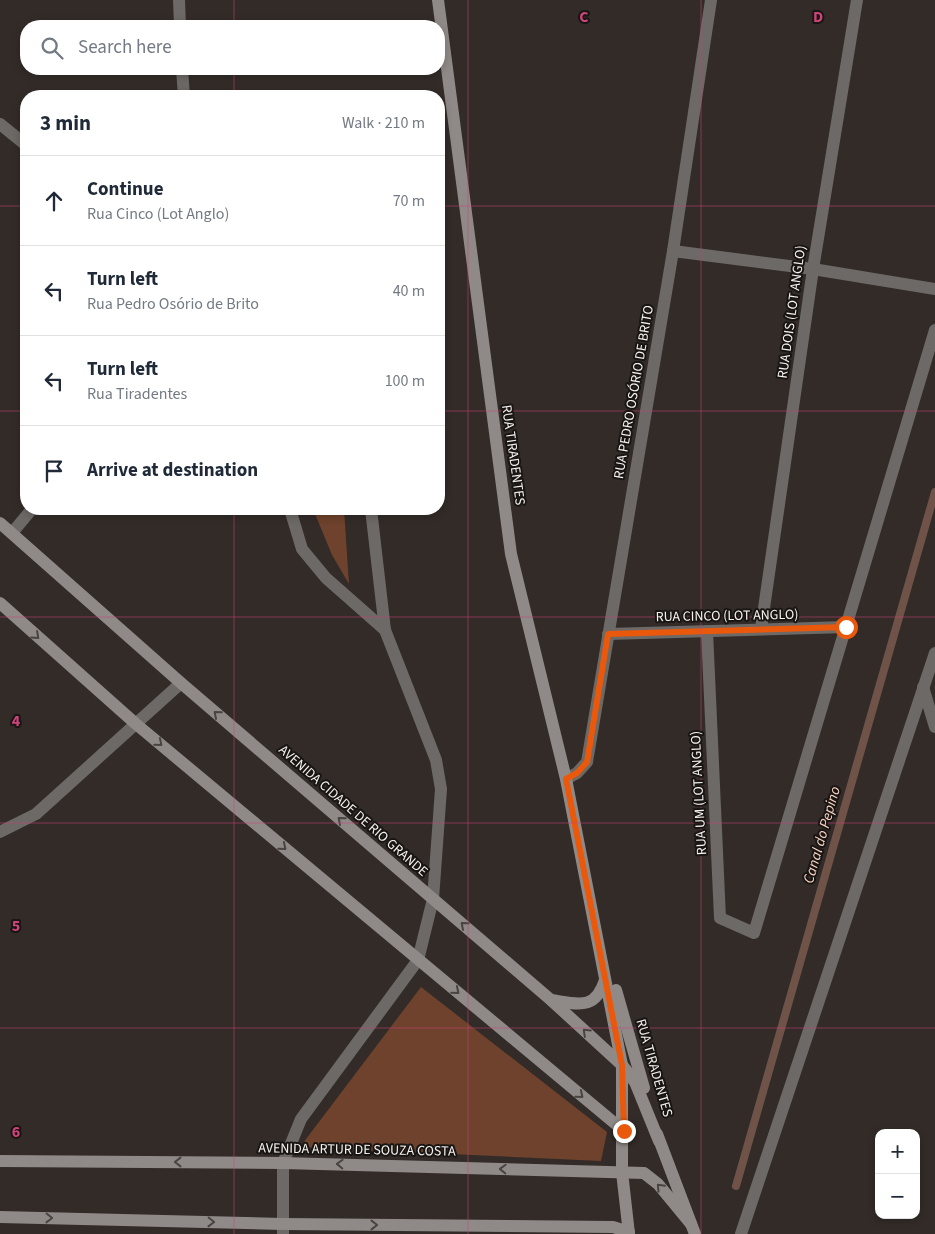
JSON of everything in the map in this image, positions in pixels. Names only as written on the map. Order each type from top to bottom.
[{"type":"street","points":[[179,0],[180,20]]},
{"type":"street","name":"RUA TIRADENTES","points":[[438,0],[441,20]]},
{"type":"street","name":"RUA PEDRO OSÓRIO DE BRITO","points":[[566,779],[577,773],[587,762],[673,251],[711,0]]},
{"type":"street","name":"RUA DOIS (LOT ANGLO)","points":[[760,628],[813,269],[857,0]]},
{"type":"street","name":"RUA TIRADENTES","points":[[445,53],[511,554],[566,779],[622,1065],[624,1131],[622,1172],[629,1233]]},
{"type":"street","points":[[182,75],[184,90]]},
{"type":"street","points":[[0,124],[20,140]]},
{"type":"street","points":[[673,251],[813,269],[935,289]]},
{"type":"street","points":[[846,627],[935,330]]},
{"type":"street","points":[[12,533],[27,515]]},
{"type":"street","points":[[292,515],[302,549],[326,578],[385,630]]},
{"type":"street","points":[[283,1229],[283,1163],[300,1120],[418,960],[433,898],[441,789],[436,760],[385,630],[372,515]]},
{"type":"street","name":"AVENIDA CIDADE DE RIO GRANDE","points":[[0,523],[181,684],[433,898],[551,1000],[622,1065],[635,1082],[659,1141]]},
{"type":"street","points":[[0,603],[136,724],[624,1131]]},
{"type":"street","name":"RUA CINCO (LOT ANGLO)","points":[[608,634],[760,628],[846,627]]},
{"type":"street","name":"RUA UM (LOT ANGLO)","points":[[707,631],[720,918],[754,933],[846,627]]},
{"type":"street","points":[[741,1234],[935,653]]},
{"type":"street","points":[[0,832],[36,814],[181,684]]},
{"type":"street","points":[[923,687],[935,727]]},
{"type":"street","name":"RUA TIRADENTES","points":[[592,908],[659,1141],[693,1229]]},
{"type":"street","points":[[551,1000],[578,1004],[594,1000],[601,993],[606,977]]},
{"type":"street","name":"AVENIDA ARTUR DE SOUZA COSTA","points":[[0,1161],[283,1163],[644,1173],[658,1184],[693,1229]]},
{"type":"street","points":[[0,1217],[283,1229],[613,1227],[629,1233]]},
{"type":"shaded area","points":[[315,515],[344,515],[349,584],[332,555]]},
{"type":"shaded area","points":[[421,987],[607,1132],[601,1161],[300,1147]]},
{"type":"waterway","name":"Canal do Pepino","points":[[736,1186],[935,492]]},
{"type":"route","points":[[624,1131],[622,1065],[566,779],[577,773],[587,762],[608,634],[760,628],[846,627]]}]
